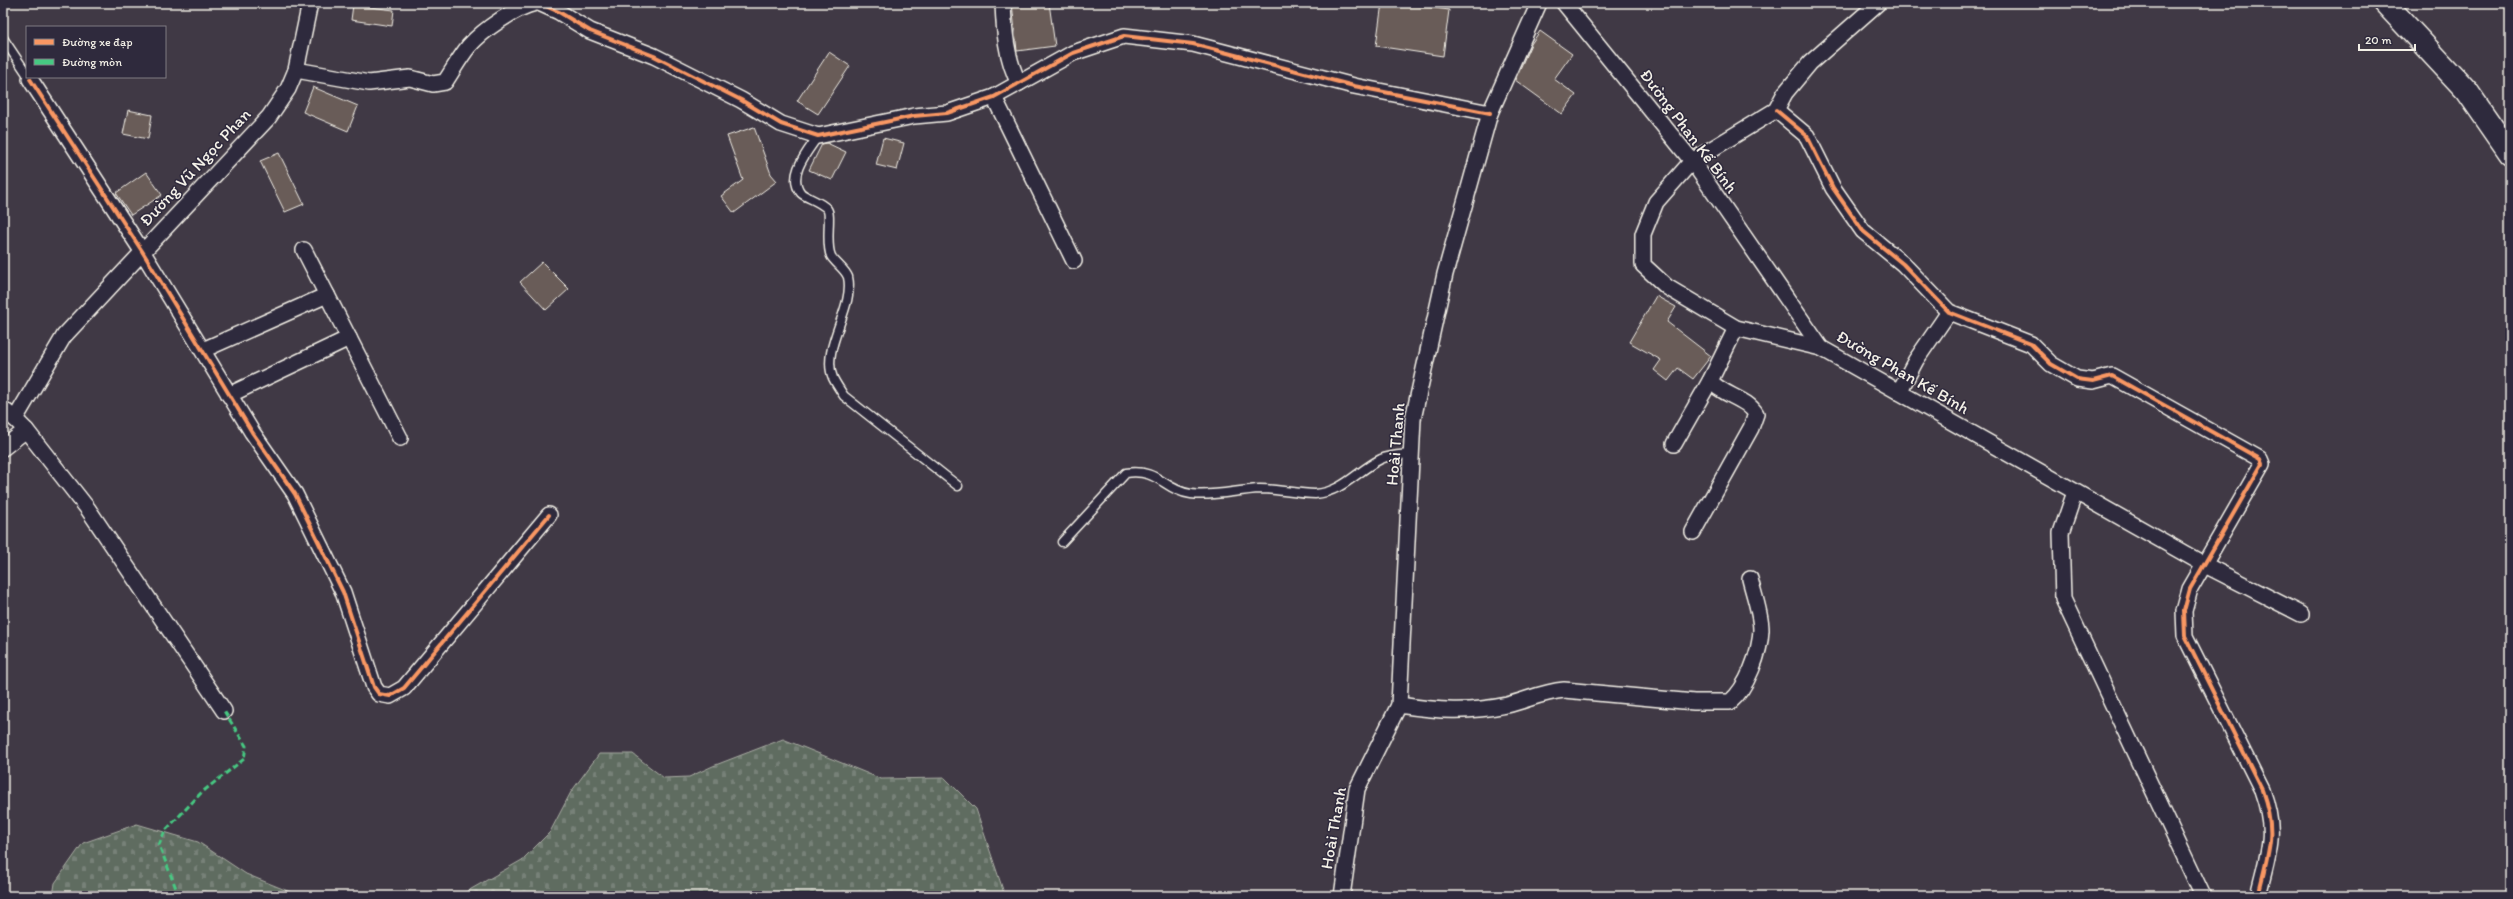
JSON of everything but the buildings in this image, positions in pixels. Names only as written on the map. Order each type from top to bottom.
[{"type":"street","name":"Đường Vũ Ngọc Phan","points":[[3,448],[20,425],[64,336],[269,117],[288,89],[296,70],[310,3]]},
{"type":"street","points":[[296,70],[369,83],[410,78],[434,84],[445,82],[470,45],[499,22],[527,5],[536,3]]},
{"type":"street","points":[[540,3],[562,7],[590,31],[654,56],[741,100],[781,124],[818,136],[914,116],[947,113],[994,97],[1073,53],[1124,36],[1193,44],[1354,86],[1490,113]]},
{"type":"street","points":[[1003,3],[1004,30],[1014,74],[1019,83]]},
{"type":"street","name":"Hoài Thanh","points":[[1342,896],[1357,789],[1399,705],[1413,419],[1445,274],[1490,113],[1539,3]]},
{"type":"street","name":"Đường Phan Kế Bính","points":[[1564,3],[1692,161],[1821,348],[2205,565],[2301,614]]},
{"type":"street","points":[[1821,348],[1736,328],[1667,287],[1643,265],[1643,234],[1656,202],[1692,161],[1776,110],[1785,93],[1810,64],[1878,3]]},
{"type":"street","points":[[2385,3],[2467,91],[2510,153]]},
{"type":"street","points":[[30,78],[142,251],[252,432],[295,494],[344,592],[374,687],[379,694],[390,696],[404,688],[549,515]]},
{"type":"street","points":[[994,97],[1074,261]]},
{"type":"street","points":[[1776,110],[1807,136],[1832,188],[1862,231],[1903,264],[1949,312],[2031,344],[2051,364],[2077,379],[2093,380],[2112,376],[2260,459],[2262,464],[2190,589],[2184,611],[2185,636],[2262,790],[2270,815],[2272,838],[2258,896]]},
{"type":"street","points":[[304,250],[400,438]]},
{"type":"street","points":[[203,350],[327,295]]},
{"type":"street","points":[[1899,392],[1916,360],[1949,312]]},
{"type":"street","points":[[1674,444],[1710,381],[1736,328]]},
{"type":"street","points":[[230,395],[349,338]]},
{"type":"street","points":[[1694,532],[1751,428],[1756,414],[1751,405],[1719,390],[1710,381]]},
{"type":"street","points":[[3,408],[20,425],[88,509],[224,711]]},
{"type":"street","points":[[2075,492],[2061,533],[2063,599],[2203,896]]},
{"type":"street","points":[[1399,705],[1441,712],[1464,711],[1508,705],[1547,691],[1564,690],[1694,702],[1730,702],[1738,696],[1748,680],[1761,630],[1750,579]]},
{"type":"lane","points":[[3,38],[26,72]]},
{"type":"lane","points":[[818,136],[798,165],[796,178],[801,193],[827,209],[830,215],[827,235],[831,256],[848,276],[849,293],[831,358],[832,377],[844,396],[958,486]]},
{"type":"lane","points":[[1062,542],[1126,473],[1149,473],[1178,490],[1190,494],[1262,489],[1315,494],[1330,491],[1348,483],[1370,465],[1383,458],[1411,454]]},
{"type":"green space","points":[[783,739],[881,779],[945,778],[976,809],[1005,896],[459,896],[522,860],[550,832],[571,792],[599,754],[633,754],[664,778],[689,777],[713,766]]},
{"type":"green space","points":[[137,824],[198,842],[246,874],[300,896],[53,896],[55,883],[83,843]]},
{"type":"marked path","points":[[179,896],[159,845],[165,831],[201,793],[244,759],[246,746],[224,711]]},
{"type":"cycle path","points":[[539,3],[559,12],[590,31],[654,56],[741,100],[781,124],[818,136],[914,116],[947,113],[994,97],[1073,53],[1124,36],[1193,44],[1354,86],[1490,113]]},
{"type":"cycle path","points":[[30,79],[142,251],[252,432],[295,494],[343,592],[374,687],[379,694],[390,696],[404,688],[549,515]]},
{"type":"cycle path","points":[[1776,110],[1807,136],[1833,188],[1863,231],[1903,264],[1949,312],[2031,344],[2051,364],[2077,379],[2093,381],[2112,376],[2260,459],[2262,464],[2190,589],[2184,611],[2185,636],[2262,790],[2267,806],[2270,819],[2270,843],[2258,896]]}]
